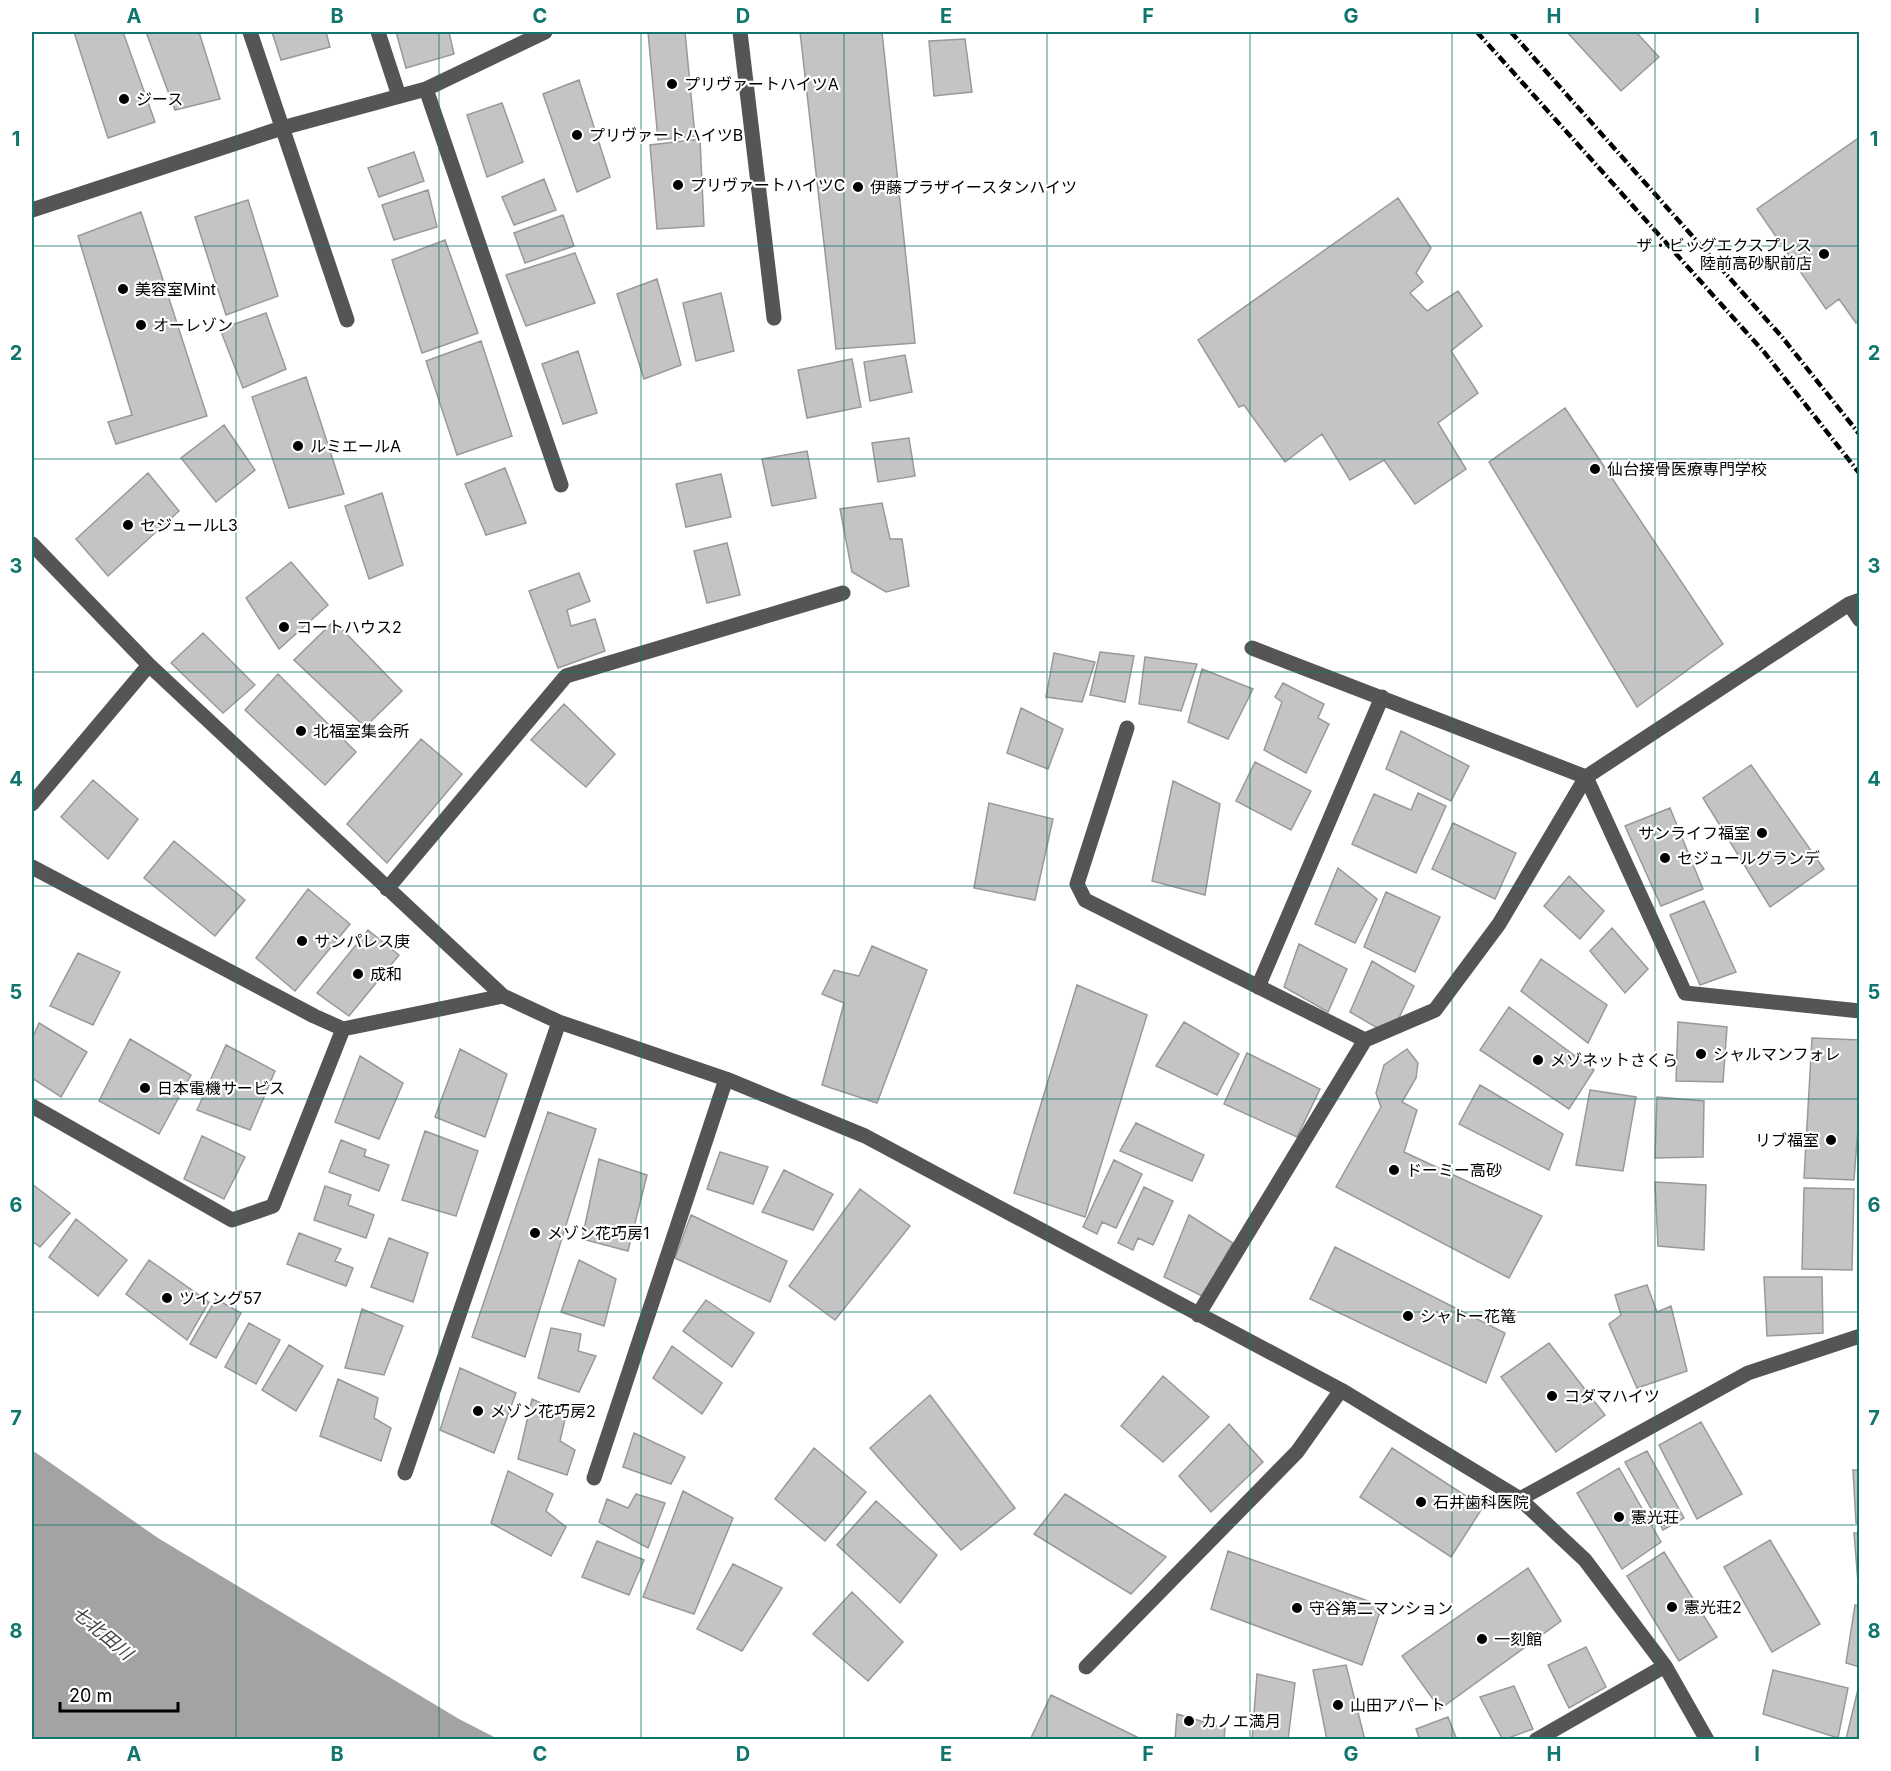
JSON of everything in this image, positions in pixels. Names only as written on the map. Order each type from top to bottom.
[{"type":"street","points":[[250,32],[347,320]]},
{"type":"street","points":[[378,32],[399,96]]},
{"type":"street","points":[[32,210],[282,128],[426,88],[545,32]]},
{"type":"street","points":[[740,32],[774,318]]},
{"type":"street","points":[[426,88],[561,485]]},
{"type":"street","points":[[32,544],[149,665],[502,996],[559,1022],[726,1079],[865,1136],[1341,1390],[1520,1499],[1585,1560],[1665,1666],[1707,1740]]},
{"type":"street","points":[[387,889],[566,676],[843,593]]},
{"type":"street","points":[[1198,1315],[1365,1040],[1435,1010],[1499,924],[1586,777],[1854,602],[1860,620]]},
{"type":"street","points":[[1252,648],[1586,777],[1685,993],[1860,1011]]},
{"type":"street","points":[[32,804],[149,665]]},
{"type":"street","points":[[1258,987],[1382,697]]},
{"type":"street","points":[[1127,728],[1077,884],[1085,900],[1365,1040]]},
{"type":"street","points":[[32,867],[314,1016],[343,1029],[502,996]]},
{"type":"street","points":[[405,1473],[559,1022]]},
{"type":"street","points":[[32,1106],[232,1220],[273,1206],[343,1029]]},
{"type":"street","points":[[594,1478],[726,1079]]},
{"type":"street","points":[[1520,1499],[1748,1373],[1860,1336]]},
{"type":"street","points":[[1086,1667],[1298,1452],[1341,1390]]},
{"type":"street","points":[[1536,1740],[1665,1666]]},
{"type":"water","name":"七北田川","points":[[32,1450],[158,1538],[459,1719],[498,1739],[32,1738]]},
{"type":"building","points":[[74,32],[123,32],[155,122],[108,138]]},
{"type":"building","points":[[146,32],[199,32],[220,99],[175,110]]},
{"type":"building","points":[[272,32],[326,32],[330,47],[281,60]]},
{"type":"building","points":[[396,32],[449,32],[454,54],[406,68]]},
{"type":"building","name":"プリヴァートハイツA","points":[[648,32],[685,32],[695,136],[658,140]]},
{"type":"building","name":"伊藤プラザイースタンハイツ","points":[[800,32],[882,32],[915,343],[836,349]]},
{"type":"building","points":[[1567,32],[1636,32],[1659,57],[1621,91]]},
{"type":"building","points":[[965,39],[972,92],[934,96],[929,41]]},
{"type":"building","name":"プリヴァートハイツB","points":[[579,80],[610,177],[577,192],[543,94]]},
{"type":"building","points":[[502,103],[523,162],[487,177],[467,115]]},
{"type":"building","name":"ザ・ビッグエクスプレス 陸前高砂駅前店","points":[[1860,137],[1860,320],[1856,323],[1839,299],[1826,309],[1757,209]]},
{"type":"building","name":"プリヴァートハイツC","points":[[700,139],[704,226],[657,229],[650,145]]},
{"type":"building","points":[[414,152],[424,181],[379,197],[368,168]]},
{"type":"building","points":[[544,179],[556,210],[514,225],[502,197]]},
{"type":"building","points":[[428,190],[437,227],[394,240],[382,205]]},
{"type":"building","points":[[1398,198],[1431,248],[1416,273],[1423,282],[1410,293],[1427,311],[1458,291],[1482,326],[1451,351],[1478,393],[1438,423],[1466,469],[1415,504],[1384,460],[1350,480],[1322,434],[1285,462],[1244,405],[1239,407],[1198,340]]},
{"type":"building","points":[[248,200],[278,296],[226,315],[195,217]]},
{"type":"building","name":"オーレゾン","points":[[141,212],[207,416],[116,444],[108,422],[132,415],[78,236]]},
{"type":"building","points":[[563,215],[574,246],[525,263],[514,233]]},
{"type":"building","points":[[445,240],[478,333],[422,353],[392,260]]},
{"type":"building","points":[[575,253],[595,303],[526,326],[506,275]]},
{"type":"building","points":[[657,279],[681,365],[644,379],[617,294]]},
{"type":"building","points":[[721,293],[734,351],[696,361],[683,303]]},
{"type":"building","points":[[266,313],[286,369],[243,388],[220,329]]},
{"type":"building","points":[[481,341],[512,436],[457,455],[426,361]]},
{"type":"building","points":[[578,351],[597,413],[563,424],[542,364]]},
{"type":"building","points":[[905,355],[912,392],[870,401],[864,362]]},
{"type":"building","points":[[852,359],[861,407],[807,418],[798,370]]},
{"type":"building","name":"ルミエールA","points":[[306,377],[344,494],[289,508],[252,397]]},
{"type":"building","points":[[1565,408],[1723,644],[1637,707],[1489,462]]},
{"type":"building","points":[[224,425],[255,470],[216,502],[181,458]]},
{"type":"building","points":[[909,438],[915,476],[878,482],[872,443]]},
{"type":"building","points":[[807,451],[816,498],[772,506],[762,459]]},
{"type":"building","points":[[505,468],[526,523],[486,535],[465,484]]},
{"type":"building","name":"セジュールL3","points":[[148,473],[179,511],[108,576],[76,539]]},
{"type":"building","points":[[721,474],[731,517],[686,527],[676,484]]},
{"type":"building","points":[[382,493],[403,565],[369,579],[345,506]]},
{"type":"building","points":[[882,503],[890,539],[902,539],[909,586],[886,592],[852,572],[840,509]]},
{"type":"building","points":[[727,543],[740,595],[707,603],[694,551]]},
{"type":"building","name":"コートハウス2","points":[[291,562],[328,605],[279,649],[246,598]]},
{"type":"building","points":[[579,573],[590,601],[567,610],[571,626],[595,619],[605,651],[558,668],[529,591]]},
{"type":"building","points":[[334,621],[402,691],[365,727],[294,660]]},
{"type":"building","points":[[203,633],[255,685],[223,713],[171,663]]},
{"type":"building","points":[[1100,652],[1134,656],[1125,702],[1090,695]]},
{"type":"building","points":[[1054,653],[1095,662],[1082,702],[1046,697]]},
{"type":"building","points":[[1145,657],[1197,664],[1181,711],[1139,704]]},
{"type":"building","points":[[1202,669],[1253,689],[1228,739],[1188,722]]},
{"type":"building","name":"北福室集会所","points":[[278,674],[356,752],[325,785],[245,710]]},
{"type":"building","points":[[1283,683],[1324,704],[1318,718],[1329,724],[1306,773],[1264,750],[1282,702],[1275,697]]},
{"type":"building","points":[[564,704],[615,754],[586,787],[531,740]]},
{"type":"building","points":[[1021,708],[1063,729],[1048,769],[1007,753]]},
{"type":"building","points":[[1401,731],[1469,766],[1451,801],[1386,769]]},
{"type":"building","points":[[421,739],[462,774],[387,863],[347,824]]},
{"type":"building","points":[[1255,762],[1311,791],[1291,830],[1236,801]]},
{"type":"building","name":"サンライフ福室","points":[[1751,765],[1824,869],[1770,907],[1703,798]]},
{"type":"building","points":[[93,780],[138,819],[108,859],[61,817]]},
{"type":"building","points":[[1173,781],[1220,804],[1205,895],[1152,881]]},
{"type":"building","points":[[1418,793],[1446,806],[1416,873],[1352,844],[1374,794],[1411,810]]},
{"type":"building","points":[[989,803],[1053,819],[1035,900],[974,888]]},
{"type":"building","name":"セジュールグランデ","points":[[1670,808],[1703,889],[1661,906],[1625,826]]},
{"type":"building","points":[[1453,823],[1516,853],[1495,899],[1432,869]]},
{"type":"building","points":[[174,841],[245,900],[215,936],[144,878]]},
{"type":"building","points":[[1338,868],[1377,899],[1355,943],[1315,924]]},
{"type":"building","points":[[1569,876],[1604,911],[1580,939],[1544,906]]},
{"type":"building","name":"サンパレス庚","points":[[308,889],[350,924],[295,991],[256,958]]},
{"type":"building","points":[[1386,892],[1440,917],[1415,972],[1364,947]]},
{"type":"building","points":[[1704,901],[1736,972],[1700,985],[1670,915]]},
{"type":"building","points":[[1612,928],[1648,969],[1625,993],[1590,951]]},
{"type":"building","name":"成和","points":[[368,930],[399,955],[349,1016],[317,993]]},
{"type":"building","points":[[1299,944],[1347,969],[1328,1012],[1284,987]]},
{"type":"building","points":[[872,946],[927,970],[877,1103],[822,1085],[844,1003],[822,994],[834,970],[859,976]]},
{"type":"building","points":[[78,953],[120,972],[93,1025],[50,1006]]},
{"type":"building","points":[[1541,959],[1607,1005],[1588,1043],[1521,991]]},
{"type":"building","points":[[1372,961],[1414,986],[1398,1020],[1379,1029],[1350,1012]]},
{"type":"building","points":[[1077,985],[1147,1015],[1085,1217],[1014,1193]]},
{"type":"building","name":"メゾネットさくら","points":[[1509,1007],[1594,1070],[1569,1109],[1480,1050]]},
{"type":"building","points":[[1184,1022],[1239,1054],[1217,1095],[1156,1066]]},
{"type":"building","name":"シャルマンフォレ","points":[[1678,1022],[1727,1027],[1723,1082],[1676,1081]]},
{"type":"building","points":[[39,1023],[87,1052],[61,1097],[32,1078],[32,1039]]},
{"type":"building","name":"リブ福室","points":[[1812,1038],[1860,1040],[1860,1102],[1854,1180],[1804,1178]]},
{"type":"building","name":"日本電機サービス","points":[[130,1039],[191,1075],[159,1134],[99,1101]]},
{"type":"building","points":[[226,1045],[275,1071],[250,1130],[197,1110]]},
{"type":"building","points":[[460,1049],[507,1074],[485,1137],[435,1117]]},
{"type":"building","name":"ドーミー高砂","points":[[1407,1049],[1418,1063],[1416,1078],[1402,1102],[1417,1110],[1404,1152],[1542,1216],[1509,1278],[1336,1187],[1381,1107],[1376,1093],[1384,1065]]},
{"type":"building","points":[[1247,1053],[1320,1089],[1297,1137],[1224,1104]]},
{"type":"building","points":[[360,1056],[403,1083],[379,1139],[335,1122]]},
{"type":"building","points":[[1480,1085],[1563,1134],[1549,1170],[1459,1124]]},
{"type":"building","points":[[1590,1090],[1636,1097],[1623,1171],[1576,1165]]},
{"type":"building","points":[[1657,1097],[1704,1101],[1703,1157],[1655,1158]]},
{"type":"building","name":"メゾン花巧房1","points":[[548,1112],[596,1129],[525,1357],[472,1337]]},
{"type":"building","points":[[1136,1123],[1204,1155],[1192,1181],[1120,1151]]},
{"type":"building","points":[[425,1131],[478,1151],[456,1216],[402,1200]]},
{"type":"building","points":[[202,1136],[245,1157],[224,1199],[184,1179]]},
{"type":"building","points":[[341,1140],[366,1150],[364,1156],[389,1165],[379,1191],[329,1172]]},
{"type":"building","points":[[720,1152],[768,1167],[753,1204],[707,1189]]},
{"type":"building","points":[[599,1159],[647,1175],[628,1251],[582,1239]]},
{"type":"building","points":[[1114,1160],[1142,1174],[1116,1228],[1102,1222],[1097,1234],[1083,1227]]},
{"type":"building","points":[[784,1170],[833,1194],[813,1230],[762,1212]]},
{"type":"building","points":[[1655,1182],[1706,1185],[1704,1250],[1658,1246]]},
{"type":"building","points":[[32,1184],[70,1213],[40,1247],[32,1241]]},
{"type":"building","points":[[325,1186],[351,1195],[348,1205],[374,1215],[366,1238],[314,1220]]},
{"type":"building","points":[[1144,1187],[1173,1201],[1153,1245],[1138,1238],[1133,1250],[1118,1243]]},
{"type":"building","points":[[1804,1188],[1854,1189],[1852,1270],[1802,1269]]},
{"type":"building","points":[[860,1189],[910,1226],[835,1320],[789,1286]]},
{"type":"building","points":[[691,1215],[787,1261],[770,1302],[675,1258]]},
{"type":"building","points":[[1189,1215],[1233,1243],[1202,1296],[1164,1277]]},
{"type":"building","points":[[76,1219],[127,1260],[98,1296],[49,1257]]},
{"type":"building","points":[[299,1233],[341,1249],[335,1261],[353,1268],[346,1286],[287,1264]]},
{"type":"building","points":[[389,1238],[428,1253],[413,1302],[371,1287]]},
{"type":"building","name":"シャトー花篭","points":[[1335,1247],[1505,1333],[1486,1383],[1310,1299]]},
{"type":"building","name":"ツイング57","points":[[149,1260],[209,1302],[187,1340],[126,1294]]},
{"type":"building","points":[[579,1260],[616,1279],[604,1326],[561,1312]]},
{"type":"building","points":[[1764,1277],[1822,1277],[1823,1333],[1767,1336]]},
{"type":"building","points":[[1647,1285],[1657,1312],[1671,1306],[1687,1371],[1637,1388],[1609,1324],[1621,1315],[1615,1295]]},
{"type":"building","points":[[216,1299],[241,1313],[216,1358],[190,1344]]},
{"type":"building","points":[[706,1300],[754,1333],[732,1367],[683,1331]]},
{"type":"building","points":[[362,1309],[403,1326],[384,1375],[345,1368]]},
{"type":"building","points":[[249,1323],[280,1340],[256,1384],[225,1367]]},
{"type":"building","points":[[551,1328],[581,1334],[578,1351],[596,1356],[579,1392],[538,1378]]},
{"type":"building","name":"コダマハイツ","points":[[1549,1343],[1605,1415],[1556,1452],[1501,1377]]},
{"type":"building","points":[[289,1345],[323,1366],[296,1411],[262,1390]]},
{"type":"building","points":[[672,1346],[722,1383],[702,1414],[653,1378]]},
{"type":"building","name":"メゾン花巧房2","points":[[460,1368],[516,1393],[494,1453],[440,1430]]},
{"type":"building","points":[[1163,1376],[1209,1417],[1163,1462],[1121,1426]]},
{"type":"building","points":[[338,1379],[378,1398],[374,1418],[391,1428],[381,1461],[320,1436]]},
{"type":"building","points":[[930,1395],[1015,1508],[961,1550],[870,1448]]},
{"type":"building","points":[[532,1399],[566,1415],[560,1441],[575,1450],[567,1475],[518,1459]]},
{"type":"building","points":[[1701,1422],[1742,1494],[1697,1519],[1659,1445]]},
{"type":"building","points":[[1229,1424],[1263,1462],[1211,1512],[1179,1476]]},
{"type":"building","points":[[634,1433],[685,1457],[671,1484],[623,1467]]},
{"type":"building","points":[[814,1448],[866,1492],[825,1541],[775,1499]]},
{"type":"building","name":"石井歯科医院","points":[[1392,1448],[1483,1507],[1451,1557],[1360,1497]]},
{"type":"building","points":[[1647,1451],[1684,1518],[1663,1530],[1625,1462]]},
{"type":"building","name":"憲光荘","points":[[1619,1468],[1661,1542],[1622,1569],[1577,1493]]},
{"type":"building","points":[[1853,1470],[1860,1470],[1860,1523],[1856,1523]]},
{"type":"building","points":[[508,1471],[553,1494],[546,1511],[566,1527],[551,1556],[491,1523]]},
{"type":"building","points":[[683,1491],[733,1518],[694,1614],[643,1597]]},
{"type":"building","points":[[636,1494],[665,1503],[648,1548],[599,1522],[607,1499],[628,1508]]},
{"type":"building","points":[[1065,1494],[1166,1557],[1131,1594],[1034,1534]]},
{"type":"building","points":[[876,1501],[937,1555],[900,1603],[837,1545]]},
{"type":"building","points":[[1854,1533],[1860,1533],[1860,1595],[1859,1595]]},
{"type":"building","points":[[1770,1540],[1820,1624],[1772,1652],[1724,1567]]},
{"type":"building","points":[[597,1541],[644,1560],[629,1595],[582,1577]]},
{"type":"building","name":"守谷第二マンション","points":[[1228,1551],[1382,1606],[1362,1665],[1211,1609]]},
{"type":"building","name":"憲光荘2","points":[[1664,1552],[1717,1637],[1679,1661],[1627,1576]]},
{"type":"building","points":[[733,1564],[782,1588],[742,1651],[697,1629]]},
{"type":"building","name":"一刻館","points":[[1528,1568],[1561,1621],[1440,1709],[1402,1656]]},
{"type":"building","points":[[852,1592],[903,1642],[868,1681],[813,1634]]},
{"type":"building","points":[[1855,1605],[1860,1606],[1860,1667],[1846,1663]]},
{"type":"building","points":[[1586,1647],[1606,1687],[1569,1708],[1548,1665]]},
{"type":"building","name":"山田アパート","points":[[1346,1665],[1365,1740],[1327,1740],[1313,1670]]},
{"type":"building","points":[[1773,1670],[1848,1688],[1838,1738],[1763,1714]]},
{"type":"building","points":[[1257,1674],[1295,1683],[1288,1740],[1252,1740]]},
{"type":"building","points":[[1514,1686],[1533,1729],[1503,1740],[1480,1697]]},
{"type":"building","points":[[1858,1689],[1860,1690],[1860,1740],[1848,1740],[1846,1739]]},
{"type":"building","points":[[1051,1695],[1143,1740],[1030,1740]]},
{"type":"building","name":"カノエ満月","points":[[1177,1714],[1225,1728],[1224,1740],[1175,1740]]},
{"type":"building","points":[[1448,1717],[1457,1740],[1420,1740],[1416,1729]]},
{"type":"railway","points":[[1477,32],[1764,352],[1860,474]]},
{"type":"railway","points":[[1511,32],[1782,337],[1860,435]]},
{"type":"place","name":"プリヴァートハイツA","points":[[672,84]]},
{"type":"place","name":"ジース","points":[[124,99]]},
{"type":"place","name":"プリヴァートハイツB","points":[[577,135]]},
{"type":"place","name":"プリヴァートハイツC","points":[[678,185]]},
{"type":"place","name":"伊藤プラザイースタンハイツ","points":[[858,187]]},
{"type":"place","name":"ザ・ビッグエクスプレス 陸前高砂駅前店","points":[[1824,254]]},
{"type":"place","name":"美容室Mint","points":[[123,289]]},
{"type":"place","name":"オーレゾン","points":[[141,325]]},
{"type":"place","name":"ルミエールA","points":[[298,446]]},
{"type":"place","name":"仙台接骨医療専門学校","points":[[1595,469]]},
{"type":"place","name":"セジュールL3","points":[[128,525]]},
{"type":"place","name":"コートハウス2","points":[[284,627]]},
{"type":"place","name":"北福室集会所","points":[[301,731]]},
{"type":"place","name":"サンライフ福室","points":[[1762,833]]},
{"type":"place","name":"セジュールグランデ","points":[[1665,858]]},
{"type":"place","name":"サンパレス庚","points":[[302,941]]},
{"type":"place","name":"成和","points":[[358,974]]},
{"type":"place","name":"シャルマンフォレ","points":[[1701,1054]]},
{"type":"place","name":"メゾネットさくら","points":[[1538,1060]]},
{"type":"place","name":"日本電機サービス","points":[[145,1088]]},
{"type":"place","name":"リブ福室","points":[[1831,1140]]},
{"type":"place","name":"ドーミー高砂","points":[[1394,1170]]},
{"type":"place","name":"メゾン花巧房1","points":[[535,1233]]},
{"type":"place","name":"ツイング57","points":[[167,1298]]},
{"type":"place","name":"シャトー花篭","points":[[1408,1316]]},
{"type":"place","name":"コダマハイツ","points":[[1552,1396]]},
{"type":"place","name":"メゾン花巧房2","points":[[478,1411]]},
{"type":"place","name":"石井歯科医院","points":[[1421,1502]]},
{"type":"place","name":"憲光荘","points":[[1619,1517]]},
{"type":"place","name":"憲光荘2","points":[[1672,1607]]},
{"type":"place","name":"守谷第二マンション","points":[[1297,1608]]},
{"type":"place","name":"一刻館","points":[[1482,1639]]},
{"type":"place","name":"山田アパート","points":[[1338,1705]]},
{"type":"place","name":"カノエ満月","points":[[1189,1721]]}]
